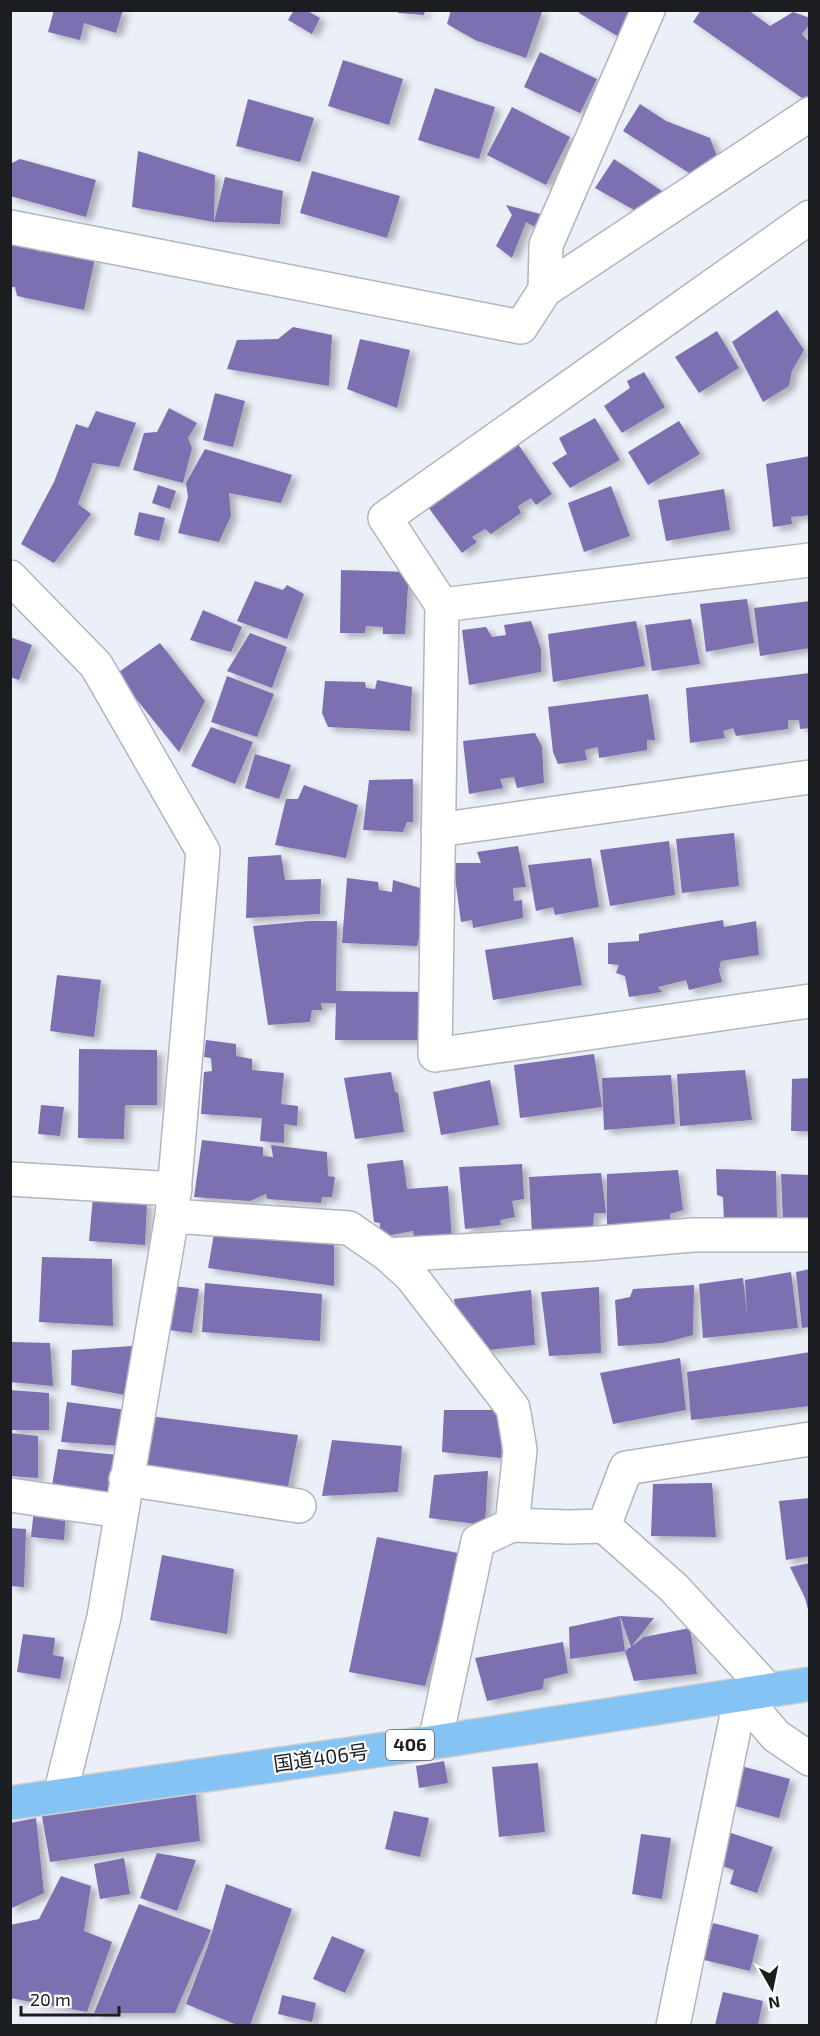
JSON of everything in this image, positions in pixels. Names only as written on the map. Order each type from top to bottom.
[{"type":"highway","name":"国道406号","points":[[10,1803],[435,1742],[810,1684]]},
{"type":"street","points":[[545,290],[546,245],[648,10]]},
{"type":"street","points":[[10,227],[522,327],[545,290],[810,114]]},
{"type":"street","points":[[810,217],[385,518],[442,605],[435,1055],[810,1001]]},
{"type":"street","points":[[442,605],[810,560]]},
{"type":"street","points":[[10,577],[96,664],[203,851],[173,1202],[104,1617],[60,1795]]},
{"type":"street","points":[[438,830],[810,777]]},
{"type":"street","points":[[10,1179],[349,1228],[388,1255],[411,1276],[513,1408],[520,1450],[512,1525]]},
{"type":"street","points":[[388,1255],[588,1244],[693,1235],[810,1235]]},
{"type":"street","points":[[604,1526],[626,1468],[810,1439]]},
{"type":"street","points":[[126,1479],[299,1506]]},
{"type":"street","points":[[10,1495],[120,1511]]},
{"type":"street","points":[[435,1742],[478,1540],[512,1525],[604,1526],[674,1588],[754,1693],[776,1736],[810,1759]]},
{"type":"street","points":[[673,2025],[754,1693]]},
{"type":"building","points":[[54,10],[123,10],[116,33],[84,23],[80,40],[48,32]]},
{"type":"building","points":[[294,10],[306,10],[320,18],[312,34],[288,20]]},
{"type":"building","points":[[398,10],[425,10],[424,15],[398,13]]},
{"type":"building","points":[[451,10],[539,10],[542,12],[526,58],[475,40],[447,24]]},
{"type":"building","points":[[580,10],[636,10],[624,40],[579,13]]},
{"type":"building","points":[[701,10],[748,10],[770,26],[793,12],[810,18],[810,24],[802,34],[810,43],[810,93],[805,100],[693,22]]},
{"type":"building","points":[[540,52],[597,79],[580,113],[524,87]]},
{"type":"building","points":[[343,60],[403,79],[389,125],[328,106]]},
{"type":"building","points":[[435,88],[495,107],[479,159],[418,140]]},
{"type":"building","points":[[248,99],[314,118],[300,162],[236,146]]},
{"type":"building","points":[[640,104],[666,121],[710,138],[717,157],[694,176],[623,131]]},
{"type":"building","points":[[512,107],[570,137],[546,185],[487,155]]},
{"type":"building","points":[[138,151],[215,175],[214,222],[132,207]]},
{"type":"building","points":[[20,159],[96,180],[86,217],[10,196],[10,164]]},
{"type":"building","points":[[614,159],[662,191],[636,211],[595,188]]},
{"type":"building","points":[[312,171],[400,196],[387,238],[300,213]]},
{"type":"building","points":[[225,177],[283,191],[280,224],[214,222]]},
{"type":"building","points":[[506,205],[548,216],[537,228],[526,222],[512,258],[496,246],[512,215]]},
{"type":"building","points":[[10,238],[33,242],[36,251],[95,258],[84,310],[17,296],[15,287],[10,287]]},
{"type":"building","points":[[777,310],[804,350],[792,371],[789,386],[763,402],[732,342]]},
{"type":"building","points":[[293,327],[332,335],[329,386],[227,369],[237,340],[278,339]]},
{"type":"building","points":[[717,331],[739,368],[699,393],[675,357]]},
{"type":"building","points":[[360,339],[410,350],[397,408],[347,389]]},
{"type":"building","points":[[644,372],[665,407],[622,433],[604,406],[630,388],[627,381]]},
{"type":"building","points":[[215,393],[245,401],[233,447],[203,440]]},
{"type":"building","points":[[169,408],[197,423],[188,438],[192,448],[183,483],[133,470],[144,433],[157,432]]},
{"type":"building","points":[[96,411],[136,423],[119,467],[93,463],[78,504],[91,514],[54,563],[21,544],[54,482],[76,424],[88,428]]},
{"type":"building","points":[[595,418],[620,460],[570,488],[552,463],[567,454],[559,438]]},
{"type":"building","points":[[679,421],[700,454],[648,485],[628,452]]},
{"type":"building","points":[[518,444],[552,494],[536,505],[531,498],[518,506],[521,513],[491,534],[485,529],[472,537],[477,542],[462,553],[428,507]]},
{"type":"building","points":[[205,449],[292,475],[281,503],[229,493],[231,516],[219,542],[178,533],[188,497],[186,483]]},
{"type":"building","points":[[810,456],[810,515],[791,517],[792,524],[773,527],[766,464]]},
{"type":"building","points":[[158,485],[176,491],[170,509],[152,503]]},
{"type":"building","points":[[611,486],[630,536],[584,552],[568,503]]},
{"type":"building","points":[[724,489],[730,530],[666,541],[658,500]]},
{"type":"building","points":[[139,512],[165,518],[159,541],[134,535]]},
{"type":"building","points":[[341,570],[409,572],[405,634],[383,634],[383,627],[366,626],[365,633],[340,633]]},
{"type":"building","points":[[255,581],[283,590],[287,585],[304,594],[287,639],[237,621]]},
{"type":"building","points":[[747,599],[754,643],[706,652],[700,604]]},
{"type":"building","points":[[810,601],[810,648],[760,656],[754,608]]},
{"type":"building","points":[[203,610],[242,627],[231,652],[190,640]]},
{"type":"building","points":[[691,619],[700,664],[652,671],[645,625]]},
{"type":"building","points":[[531,621],[541,649],[541,672],[469,685],[462,630],[486,627],[492,637],[506,635],[504,625]]},
{"type":"building","points":[[636,621],[645,666],[553,682],[548,634]]},
{"type":"building","points":[[250,633],[287,647],[272,688],[227,671]]},
{"type":"building","points":[[10,637],[32,645],[19,680],[10,677]]},
{"type":"building","points":[[160,643],[205,701],[179,752],[116,674]]},
{"type":"building","points":[[810,673],[810,728],[800,729],[799,720],[788,720],[788,729],[736,736],[733,728],[723,731],[725,738],[690,743],[686,688]]},
{"type":"building","points":[[227,676],[274,694],[257,737],[211,722]]},
{"type":"building","points":[[377,680],[412,687],[410,731],[328,727],[322,713],[325,681],[365,682],[366,688],[375,689]]},
{"type":"building","points":[[648,694],[655,740],[647,740],[647,750],[599,758],[598,747],[585,750],[587,760],[558,764],[553,752],[548,707]]},
{"type":"building","points":[[211,727],[253,742],[235,784],[191,766]]},
{"type":"building","points":[[535,733],[542,747],[544,783],[517,788],[514,777],[500,779],[503,788],[469,794],[463,741]]},
{"type":"building","points":[[255,754],[291,765],[279,799],[245,788]]},
{"type":"building","points":[[413,779],[413,822],[407,822],[403,832],[363,830],[369,780]]},
{"type":"building","points":[[304,785],[358,805],[346,858],[275,845],[286,799],[298,799]]},
{"type":"building","points":[[734,833],[739,886],[682,893],[676,839]]},
{"type":"building","points":[[669,841],[675,895],[610,906],[600,850]]},
{"type":"building","points":[[518,846],[526,887],[513,888],[514,901],[522,900],[523,918],[473,928],[472,920],[461,922],[453,863],[481,863],[477,852]]},
{"type":"building","points":[[281,855],[285,880],[321,879],[320,914],[246,918],[248,857]]},
{"type":"building","points":[[591,858],[599,907],[555,915],[553,907],[536,911],[528,865]]},
{"type":"building","points":[[347,878],[378,882],[379,890],[392,892],[393,880],[420,888],[423,921],[417,946],[342,943]]},
{"type":"building","points":[[723,920],[724,927],[756,921],[759,955],[721,961],[719,970],[722,982],[689,990],[686,980],[658,987],[662,992],[629,997],[625,976],[616,973],[619,965],[608,964],[608,943],[639,941],[639,934]]},
{"type":"building","points":[[337,921],[336,991],[425,992],[422,1040],[335,1040],[336,1003],[321,1003],[322,1010],[312,1010],[310,1022],[268,1025],[253,926]]},
{"type":"building","points":[[573,937],[582,985],[493,1000],[485,950]]},
{"type":"building","points":[[57,975],[101,980],[94,1037],[50,1031]]},
{"type":"building","points":[[206,1040],[236,1044],[236,1056],[252,1059],[252,1070],[284,1073],[281,1104],[298,1106],[297,1126],[284,1124],[284,1143],[260,1141],[262,1118],[201,1114],[204,1072],[212,1071],[211,1058],[204,1057]]},
{"type":"building","points":[[79,1049],[157,1050],[157,1105],[125,1105],[124,1139],[78,1138]]},
{"type":"building","points":[[594,1054],[602,1107],[520,1118],[514,1065]]},
{"type":"building","points":[[745,1070],[752,1120],[680,1126],[677,1074]]},
{"type":"building","points":[[391,1072],[395,1092],[398,1093],[404,1132],[355,1139],[344,1078]]},
{"type":"building","points":[[671,1075],[675,1124],[604,1130],[602,1078]]},
{"type":"building","points":[[810,1078],[810,1131],[791,1131],[792,1079]]},
{"type":"building","points":[[490,1080],[499,1125],[441,1135],[433,1092]]},
{"type":"building","points":[[41,1105],[64,1107],[60,1136],[38,1134]]},
{"type":"building","points":[[202,1140],[263,1147],[263,1156],[273,1157],[271,1145],[327,1152],[328,1176],[335,1177],[332,1197],[322,1197],[321,1203],[267,1199],[266,1194],[250,1201],[194,1197]]},
{"type":"building","points":[[403,1160],[407,1189],[448,1186],[452,1239],[415,1244],[413,1231],[380,1237],[380,1223],[374,1222],[367,1164]]},
{"type":"building","points":[[522,1164],[524,1199],[512,1201],[515,1217],[500,1220],[501,1225],[465,1229],[459,1167]]},
{"type":"building","points":[[716,1169],[776,1171],[777,1220],[724,1222],[723,1197],[717,1195]]},
{"type":"building","points":[[678,1170],[683,1210],[670,1214],[671,1226],[607,1233],[607,1174]]},
{"type":"building","points":[[601,1173],[606,1213],[594,1213],[593,1226],[532,1233],[529,1177]]},
{"type":"building","points":[[781,1174],[810,1175],[810,1221],[783,1221]]},
{"type":"building","points":[[93,1197],[147,1202],[145,1245],[89,1241]]},
{"type":"building","points":[[215,1228],[334,1241],[334,1286],[208,1268]]},
{"type":"building","points":[[42,1257],[112,1259],[113,1326],[39,1322]]},
{"type":"building","points":[[810,1269],[810,1327],[802,1328],[796,1272]]},
{"type":"building","points":[[791,1272],[798,1328],[703,1338],[699,1284],[743,1278],[747,1314],[745,1280]]},
{"type":"building","points":[[205,1283],[322,1294],[320,1341],[202,1332]]},
{"type":"building","points":[[694,1285],[693,1335],[663,1343],[618,1346],[615,1300],[630,1297],[633,1289]]},
{"type":"building","points":[[174,1286],[199,1289],[192,1333],[168,1330]]},
{"type":"building","points":[[599,1287],[601,1353],[549,1356],[541,1292]]},
{"type":"building","points":[[531,1290],[535,1345],[478,1351],[457,1318],[454,1299]]},
{"type":"building","points":[[10,1342],[50,1343],[53,1386],[10,1382]]},
{"type":"building","points":[[133,1346],[125,1395],[71,1385],[72,1350]]},
{"type":"building","points":[[810,1352],[810,1406],[691,1420],[687,1372]]},
{"type":"building","points":[[680,1358],[686,1410],[613,1424],[600,1373]]},
{"type":"building","points":[[10,1390],[49,1393],[49,1430],[10,1430]]},
{"type":"building","points":[[67,1402],[127,1410],[121,1446],[61,1442]]},
{"type":"building","points":[[444,1410],[499,1410],[502,1458],[442,1452]]},
{"type":"building","points":[[149,1416],[298,1435],[287,1492],[213,1474],[138,1472]]},
{"type":"building","points":[[10,1433],[38,1436],[38,1478],[10,1476]]},
{"type":"building","points":[[332,1440],[402,1446],[398,1492],[322,1496]]},
{"type":"building","points":[[58,1449],[118,1455],[112,1493],[52,1486]]},
{"type":"building","points":[[488,1471],[485,1525],[429,1518],[434,1475]]},
{"type":"building","points":[[712,1483],[716,1537],[651,1536],[653,1484]]},
{"type":"building","points":[[810,1498],[810,1556],[786,1560],[779,1501]]},
{"type":"building","points":[[34,1509],[66,1512],[64,1540],[31,1537]]},
{"type":"building","points":[[10,1528],[26,1529],[24,1587],[10,1586]]},
{"type":"building","points":[[377,1537],[463,1554],[425,1686],[349,1672]]},
{"type":"building","points":[[162,1555],[234,1569],[227,1634],[150,1620]]},
{"type":"building","points":[[810,1563],[809,1613],[805,1598],[790,1567]]},
{"type":"building","points":[[620,1616],[654,1618],[631,1647]]},
{"type":"building","points":[[620,1616],[625,1651],[570,1659],[569,1627]]},
{"type":"building","points":[[690,1628],[697,1674],[634,1681],[625,1651],[644,1637]]},
{"type":"building","points":[[23,1634],[55,1638],[53,1655],[64,1657],[60,1679],[17,1672]]},
{"type":"building","points":[[563,1642],[568,1673],[544,1679],[543,1689],[487,1701],[475,1658]]},
{"type":"building","points":[[444,1761],[448,1783],[419,1788],[416,1766]]},
{"type":"building","points":[[538,1763],[545,1832],[499,1837],[492,1767]]},
{"type":"building","points":[[741,1766],[790,1779],[779,1818],[731,1805]]},
{"type":"building","points":[[195,1785],[200,1841],[50,1862],[41,1811]]},
{"type":"building","points":[[394,1811],[429,1818],[420,1857],[385,1849]]},
{"type":"building","points":[[36,1818],[44,1893],[10,1909],[10,1823]]},
{"type":"building","points":[[731,1833],[773,1847],[757,1893],[730,1884],[734,1870],[719,1865]]},
{"type":"building","points":[[641,1834],[671,1838],[662,1899],[632,1894]]},
{"type":"building","points":[[157,1853],[196,1860],[177,1911],[140,1898]]},
{"type":"building","points":[[124,1858],[130,1894],[100,1899],[94,1864]]},
{"type":"building","points":[[61,1876],[91,1886],[84,1931],[112,1942],[87,2012],[10,1998],[10,1925],[39,1919]]},
{"type":"building","points":[[226,1884],[292,1909],[250,2025],[237,2025],[186,2004],[208,1946]]},
{"type":"building","points":[[139,1904],[211,1930],[175,2013],[94,2013]]},
{"type":"building","points":[[713,1923],[759,1935],[750,1971],[704,1960]]},
{"type":"building","points":[[332,1936],[365,1950],[345,1993],[313,1979]]},
{"type":"building","points":[[723,1992],[763,2001],[758,2025],[715,2025]]},
{"type":"building","points":[[282,1995],[316,2003],[312,2022],[278,2014]]}]
